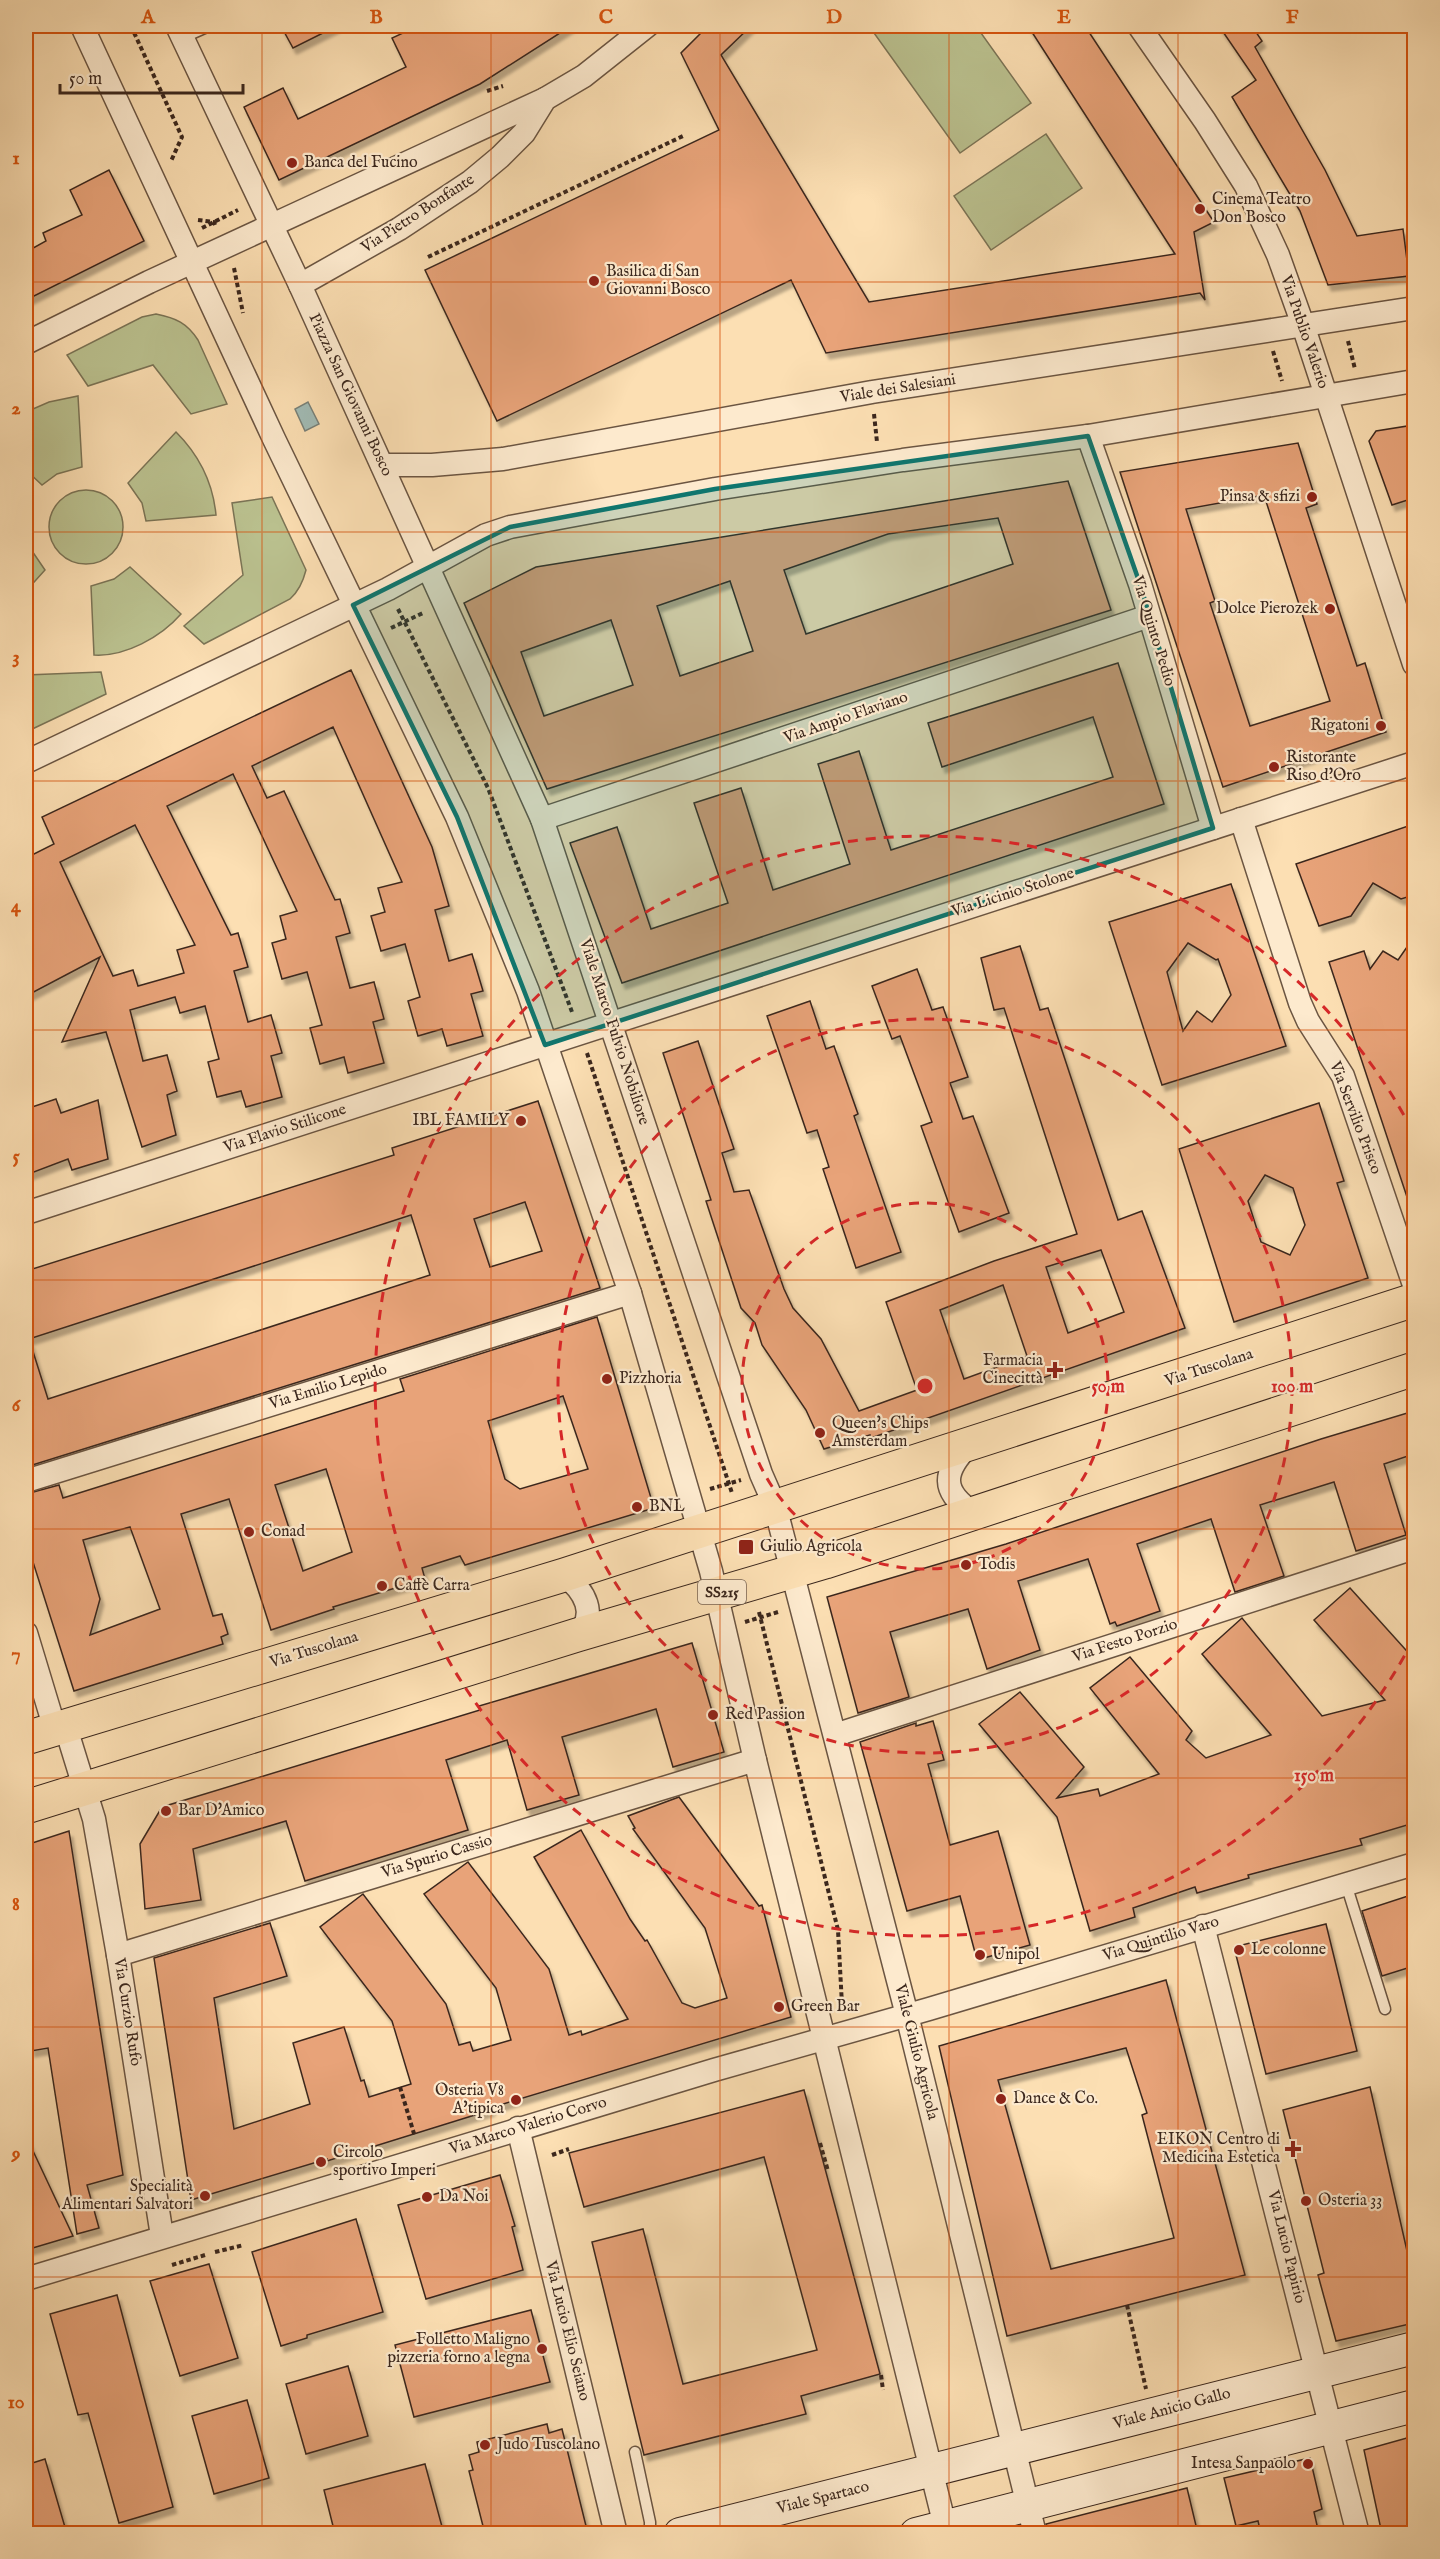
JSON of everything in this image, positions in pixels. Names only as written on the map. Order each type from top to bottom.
[{"type":"main road","name":"Via Tuscolana","points":[[48,1731],[564,1575],[1414,1300]]},
{"type":"main road","name":"SS215","points":[[26,1806],[577,1635],[792,1572],[1414,1369]]},
{"type":"street","points":[[82,26],[353,605],[457,817],[528,991],[630,1293],[700,1531],[931,2472],[936,2531],[1031,2519],[1331,2428],[1414,2406]]},
{"type":"street","name":"Via Pietro Bonfante","points":[[271,227],[545,99],[590,71],[647,26]]},
{"type":"street","name":"Via Publio Valerio","points":[[1139,26],[1205,121],[1246,186],[1278,255],[1304,325],[1414,664]]},
{"type":"street","points":[[26,343],[226,246],[271,227],[179,32]]},
{"type":"street","name":"Via Pietro Bonfante","points":[[300,285],[399,229],[470,182],[524,133],[545,99]]},
{"type":"street","name":"Piazza San Giovanni Bosco","points":[[271,227],[300,285],[428,567]]},
{"type":"street","name":"Viale dei Salesiani","points":[[382,465],[432,465],[503,459],[872,392],[1414,308]]},
{"type":"street","points":[[26,762],[353,605],[486,535],[522,525],[715,489],[903,460],[1088,436],[1414,381]]},
{"type":"street","name":"Via Quinto Pedio","points":[[1088,436],[1149,616],[1213,828]]},
{"type":"street","name":"Viale Marco Fulvio Nobiliore","points":[[428,567],[542,819],[761,1474],[775,1506]]},
{"type":"street","name":"Via Ampio Flaviano","points":[[542,819],[1149,616]]},
{"type":"street","name":"Via Licinio Stolone","points":[[580,1033],[1414,763]]},
{"type":"street","name":"Via Servilio Prisco","points":[[1241,819],[1300,1003],[1308,1022],[1338,1065],[1347,1087],[1414,1285]]},
{"type":"street","name":"Via Flavio Stilicone","points":[[26,1213],[580,1033]]},
{"type":"street","name":"Via Emilio Lepido","points":[[26,1481],[630,1293]]},
{"type":"street","points":[[968,1446],[951,1471],[948,1484],[956,1500],[972,1512]]},
{"type":"street","points":[[775,1506],[792,1572]]},
{"type":"street","name":"Via Festo Porzio","points":[[835,1735],[1414,1548]]},
{"type":"street","name":"Viale Giulio Agricola","points":[[792,1572],[907,2015],[1031,2519]]},
{"type":"street","points":[[564,1575],[579,1589],[587,1605],[587,1621],[577,1635]]},
{"type":"street","points":[[26,1633],[48,1731],[83,1789]]},
{"type":"street","name":"Via Spurio Cassio","points":[[118,1956],[755,1760]]},
{"type":"street","name":"Via Curzio Rufo","points":[[83,1789],[94,1818],[162,2236]]},
{"type":"street","name":"Via Quintilio Varo","points":[[848,2031],[1414,1864]]},
{"type":"street","name":"Via Lucio Papirio","points":[[1203,1926],[1358,2534]]},
{"type":"street","name":"Via Marco Valerio Corvo","points":[[26,2279],[518,2128],[848,2031]]},
{"type":"street","name":"Via Lucio Elio Seiano","points":[[518,2128],[616,2534]]},
{"type":"street","name":"Viale Anicio Gallo","points":[[931,2472],[1414,2348]]},
{"type":"street","name":"Viale Spartaco","points":[[680,2534],[931,2472]]},
{"type":"lane","points":[[179,32],[209,26]]},
{"type":"lane","points":[[1346,1884],[1385,2009]]},
{"type":"lane","points":[[635,2452],[650,2522],[650,2534]]},
{"type":"path","points":[[131,26],[182,137],[167,168]]},
{"type":"path","points":[[487,91],[503,86]]},
{"type":"path","points":[[428,257],[683,136]]},
{"type":"path","points":[[198,230],[239,210]]},
{"type":"path","points":[[193,220],[214,222]]},
{"type":"path","points":[[214,222],[226,246]]},
{"type":"path","points":[[1346,332],[1357,375]]},
{"type":"path","points":[[1271,344],[1284,388]]},
{"type":"path","points":[[874,408],[877,448]]},
{"type":"path","points":[[388,630],[423,613]]},
{"type":"path","points":[[401,615],[488,788],[580,1033],[740,1518]]},
{"type":"path","points":[[701,1492],[743,1479]]},
{"type":"path","points":[[758,1608],[838,1930],[842,2002],[848,2031]]},
{"type":"path","points":[[741,1624],[784,1610]]},
{"type":"path","points":[[400,2087],[415,2137]]},
{"type":"path","points":[[820,2142],[828,2171]]},
{"type":"path","points":[[552,2155],[569,2149]]},
{"type":"path","points":[[215,2252],[244,2244]]},
{"type":"path","points":[[172,2265],[205,2255]]},
{"type":"path","points":[[1127,2305],[1147,2393]]},
{"type":"path","points":[[881,2375],[883,2390]]},
{"type":"highlighted area","points":[[1088,436],[1140,584],[1213,828],[545,1045],[457,817],[353,605],[510,527],[715,489]]},
{"type":"green space","points":[[869,26],[976,26],[1031,103],[960,153]]},
{"type":"green space","points":[[1046,134],[1082,188],[991,250],[954,196]]},
{"type":"green space","points":[[156,314],[180,322],[194,334],[227,404],[191,414],[153,365],[88,386],[67,355],[142,317]]},
{"type":"green space","points":[[78,396],[82,467],[57,474],[42,485],[26,470],[26,412],[49,402]]},
{"type":"green space","points":[[176,432],[192,450],[204,470],[212,492],[216,515],[146,521],[142,503],[128,483]]},
{"type":"green space","points":[[86,490],[100,493],[112,501],[120,513],[123,527],[120,541],[112,553],[100,561],[86,564],[72,561],[60,553],[52,541],[49,527],[52,513],[60,501],[72,493]]},
{"type":"green space","points":[[272,497],[306,570],[302,582],[290,599],[204,644],[184,626],[243,575],[232,503]]},
{"type":"green space","points":[[28,531],[30,548],[45,570],[26,591],[26,532]]},
{"type":"green space","points":[[130,567],[181,614],[153,638],[142,644],[118,653],[94,655],[91,586],[114,579]]},
{"type":"green space","points":[[101,672],[106,694],[26,732],[26,675]]},
{"type":"water","points":[[308,402],[319,424],[305,431],[295,409]]},
{"type":"building","points":[[281,26],[337,26],[293,48]]},
{"type":"building","points":[[418,26],[571,26],[480,84],[279,180],[244,107],[283,88],[298,119],[406,67],[392,38]]},
{"type":"building","points":[[708,26],[751,26],[721,55],[869,302],[1175,254],[1028,26],[1085,26],[1214,222],[1194,232],[1205,300],[1200,293],[826,353],[791,280],[497,421],[425,270],[719,130],[681,53]]},
{"type":"building","points":[[1219,26],[1252,26],[1262,41],[1255,47],[1325,170],[1357,236],[1403,229],[1409,276],[1328,285],[1300,211],[1232,97],[1256,80]]},
{"type":"building","points":[[109,170],[144,241],[26,300],[26,252],[46,241],[43,233],[82,215],[70,190]]},
{"type":"building","points":[[1414,425],[1414,498],[1392,505],[1369,441],[1376,431]]},
{"type":"building","points":[[1298,443],[1317,504],[1306,508],[1357,666],[1365,663],[1386,732],[1223,787],[1120,472]],"holes":[[[1264,495],[1330,701],[1250,726],[1210,603],[1215,601],[1186,509]]]},
{"type":"building","points":[[1068,481],[1111,610],[547,789],[464,603],[536,567]],"holes":[[[998,518],[1013,564],[806,634],[784,570],[888,534]],[[730,581],[753,651],[680,676],[657,606]],[[611,620],[633,685],[544,716],[521,652]]]},
{"type":"building","points":[[1118,663],[1164,804],[622,983],[570,843],[617,827],[651,929],[728,903],[694,803],[741,788],[773,890],[850,864],[818,764],[859,751],[891,850],[1113,777],[1093,717],[942,767],[928,723]]},
{"type":"building","points":[[351,670],[432,847],[449,906],[435,910],[449,961],[472,954],[483,991],[471,994],[483,1036],[447,1046],[442,1029],[418,1036],[408,1001],[420,997],[405,944],[381,951],[371,916],[385,912],[378,888],[402,882],[333,727],[252,766],[267,798],[284,791],[335,900],[340,899],[350,933],[336,937],[350,988],[374,982],[384,1019],[373,1022],[384,1063],[348,1073],[344,1057],[320,1064],[310,1028],[322,1025],[307,972],[282,979],[272,943],[286,939],[280,916],[297,911],[233,774],[167,806],[231,935],[238,933],[248,967],[234,971],[248,1022],[271,1015],[282,1053],[271,1056],[282,1097],[246,1107],[241,1091],[217,1097],[208,1062],[219,1059],[205,1006],[180,1013],[175,997],[130,1010],[143,1061],[167,1055],[177,1091],[167,1095],[176,1135],[142,1147],[106,1032],[62,1042],[100,957],[26,996],[26,858],[54,844],[42,817]],"holes":[[[135,825],[195,945],[177,950],[184,973],[138,986],[133,970],[113,976],[60,862]]]},
{"type":"building","points":[[1414,824],[1414,895],[1401,899],[1373,883],[1351,916],[1319,926],[1296,864]]},
{"type":"building","points":[[1231,884],[1286,1046],[1162,1085],[1109,922]],"holes":[[[1188,943],[1216,960],[1218,959],[1231,995],[1212,1022],[1197,1011],[1183,1031],[1167,972]]]},
{"type":"building","points":[[1414,937],[1414,1206],[1410,1206],[1329,962],[1364,951],[1370,969],[1383,951],[1398,960]]},
{"type":"building","points":[[1020,946],[1040,1010],[1048,1008],[1118,1220],[1142,1211],[1185,1328],[871,1438],[870,1435],[824,1449],[806,1410],[762,1345],[755,1323],[741,1308],[706,1201],[711,1200],[663,1053],[698,1041],[734,1149],[722,1153],[734,1192],[749,1190],[793,1308],[821,1339],[859,1411],[917,1390],[886,1302],[994,1261],[1077,1234],[1004,1008],[994,1010],[981,958]],"holes":[[[1101,1250],[1124,1312],[1068,1333],[1046,1267]],[[1003,1285],[1027,1356],[964,1379],[940,1310]]]},
{"type":"building","points":[[917,969],[932,1010],[943,1007],[968,1077],[950,1083],[963,1119],[973,1116],[1009,1213],[959,1232],[921,1126],[932,1122],[900,1036],[892,1039],[872,986]]},
{"type":"building","points":[[810,1001],[826,1049],[834,1046],[858,1114],[854,1116],[901,1252],[856,1268],[823,1169],[829,1167],[817,1130],[807,1133],[767,1016]]},
{"type":"building","points":[[56,1099],[61,1113],[98,1100],[108,1159],[72,1170],[68,1159],[26,1175],[26,1109]]},
{"type":"building","points":[[538,1101],[600,1288],[26,1467],[26,1343],[30,1342],[48,1399],[430,1275],[411,1215],[26,1340],[26,1271],[394,1155],[392,1148]],"holes":[[[525,1202],[542,1251],[490,1267],[474,1219]]]},
{"type":"building","points":[[1319,1103],[1344,1181],[1337,1183],[1368,1278],[1234,1322],[1179,1149]],"holes":[[[1265,1175],[1293,1188],[1305,1225],[1290,1255],[1261,1242],[1248,1201]]]},
{"type":"building","points":[[597,1317],[654,1508],[465,1565],[460,1556],[422,1568],[425,1579],[333,1607],[334,1609],[271,1630],[229,1499],[181,1514],[213,1616],[222,1614],[228,1634],[221,1637],[223,1644],[74,1691],[26,1540],[26,1494],[59,1485],[63,1498],[404,1391],[400,1379]],"holes":[[[563,1396],[588,1469],[520,1489],[505,1479],[488,1421]],[[326,1469],[352,1552],[303,1571],[275,1485]],[[130,1527],[160,1609],[90,1635],[100,1599],[83,1540]]]},
{"type":"building","points":[[1414,1411],[1414,1454],[1384,1464],[1406,1535],[1356,1551],[1334,1482],[1260,1505],[1284,1576],[1235,1592],[1211,1519],[1137,1544],[1160,1611],[1117,1626],[1115,1622],[1110,1624],[1088,1559],[1018,1581],[1040,1650],[987,1669],[968,1609],[890,1632],[909,1697],[858,1713],[827,1597],[1006,1544],[1321,1439]]},
{"type":"building","points":[[1350,1588],[1414,1659],[1414,1823],[1360,1839],[1362,1845],[1248,1875],[1249,1878],[1197,1893],[1195,1887],[1133,1908],[1135,1917],[1090,1931],[1057,1817],[979,1724],[1020,1692],[1084,1767],[1057,1798],[1098,1789],[1100,1796],[1159,1774],[1090,1688],[1130,1657],[1192,1731],[1186,1740],[1206,1758],[1271,1735],[1202,1654],[1242,1618],[1322,1716],[1385,1700],[1314,1620]]},
{"type":"building","points":[[692,1643],[724,1752],[673,1767],[656,1709],[562,1737],[579,1795],[527,1810],[507,1740],[446,1760],[468,1830],[305,1881],[286,1821],[193,1849],[201,1900],[145,1909],[140,1844],[162,1807],[480,1710],[479,1706]]},
{"type":"building","points":[[933,1721],[944,1760],[928,1764],[950,1845],[998,1831],[1030,1945],[977,1960],[960,1896],[907,1911],[860,1742],[916,1723],[916,1726]]},
{"type":"building","points":[[679,1797],[759,1906],[762,1905],[791,2017],[490,2108],[491,2110],[327,2161],[327,2159],[191,2200],[154,1958],[270,1923],[287,1976],[214,1998],[234,2129],[310,2104],[293,2043],[344,2027],[361,2081],[364,2080],[369,2097],[411,2084],[392,2021],[320,1927],[363,1894],[446,2004],[459,2045],[470,2042],[473,2051],[511,2040],[496,1988],[424,1894],[468,1862],[549,1969],[569,2035],[581,2031],[582,2035],[628,2019],[534,1857],[581,1830],[630,1919],[645,1941],[647,1940],[682,2003],[695,2008],[727,1998],[705,1928],[633,1829],[635,1828],[628,1816]]},
{"type":"building","points":[[69,1831],[123,2175],[87,2185],[99,2228],[77,2234],[48,2048],[31,2051],[26,2013],[26,1845]]},
{"type":"building","points":[[1414,1894],[1414,1966],[1382,1976],[1362,1911]]},
{"type":"building","points":[[1326,1924],[1357,2051],[1266,2074],[1234,1947]]},
{"type":"building","points":[[1166,1980],[1245,2275],[1007,2336],[939,2046]],"holes":[[[1126,2048],[1147,2113],[1142,2115],[1174,2238],[1051,2269],[998,2080]]]},
{"type":"building","points":[[1370,2087],[1414,2273],[1414,2323],[1336,2341],[1318,2275],[1324,2273],[1283,2110]]},
{"type":"building","points":[[804,2090],[880,2374],[801,2396],[806,2414],[644,2455],[592,2242],[643,2229],[683,2384],[817,2350],[764,2157],[584,2207],[569,2153]]},
{"type":"building","points":[[26,2136],[73,2236],[26,2250]]},
{"type":"building","points":[[500,2175],[515,2226],[512,2227],[523,2270],[426,2299],[398,2205]]},
{"type":"building","points":[[356,2219],[383,2312],[307,2335],[307,2338],[281,2346],[252,2252]]},
{"type":"building","points":[[209,2264],[238,2358],[180,2376],[150,2281]]},
{"type":"building","points":[[117,2295],[173,2507],[119,2523],[88,2413],[78,2415],[50,2314]]},
{"type":"building","points":[[531,2310],[550,2382],[414,2417],[395,2345]]},
{"type":"building","points":[[348,2366],[368,2436],[306,2454],[286,2384]]},
{"type":"building","points":[[247,2400],[269,2478],[214,2494],[192,2416]]},
{"type":"building","points":[[547,2424],[549,2433],[562,2429],[588,2534],[485,2534],[469,2471],[473,2470],[469,2455],[479,2452],[477,2442]]},
{"type":"building","points":[[1414,2436],[1414,2534],[1382,2534],[1364,2450]]},
{"type":"building","points":[[1310,2458],[1322,2509],[1314,2512],[1319,2534],[1261,2534],[1258,2521],[1236,2526],[1224,2478]]},
{"type":"building","points":[[45,2459],[67,2534],[26,2534],[26,2465]]},
{"type":"building","points":[[425,2464],[444,2534],[335,2534],[324,2490]]},
{"type":"building","points":[[1187,2488],[1198,2534],[1048,2534],[1046,2524]]},
{"type":"place","name":"Banca del Fucino","points":[[292,163]]},
{"type":"place","name":"Cinema Teatro Don Bosco","points":[[1200,209]]},
{"type":"place","name":"Basilica di San Giovanni Bosco","points":[[594,281]]},
{"type":"place","name":"Pinsa & sfizi","points":[[1312,497]]},
{"type":"place","name":"Dolce Pierozek","points":[[1330,609]]},
{"type":"place","name":"Rigatoni","points":[[1381,726]]},
{"type":"place","name":"Ristorante Riso d'Oro","points":[[1274,767]]},
{"type":"place","name":"IBL FAMILY","points":[[521,1121]]},
{"type":"place","name":"Farmacia Cinecittà","points":[[1055,1370]]},
{"type":"place","name":"Pizzhoria","points":[[607,1379]]},
{"type":"place","name":"Queen's Chips Amsterdam","points":[[820,1433]]},
{"type":"place","name":"BNL","points":[[637,1507]]},
{"type":"place","name":"Conad","points":[[249,1532]]},
{"type":"place","name":"Giulio Agricola","points":[[746,1547]]},
{"type":"place","name":"Todis","points":[[966,1565]]},
{"type":"place","name":"Caffè Carra","points":[[382,1586]]},
{"type":"place","name":"Red Passion","points":[[713,1715]]},
{"type":"place","name":"Bar D'Amico","points":[[166,1811]]},
{"type":"place","name":"Le colonne","points":[[1239,1950]]},
{"type":"place","name":"Unipol","points":[[980,1955]]},
{"type":"place","name":"Green Bar","points":[[779,2007]]},
{"type":"place","name":"Dance & Co.","points":[[1001,2099]]},
{"type":"place","name":"Osteria V8 A'tipica","points":[[516,2100]]},
{"type":"place","name":"EIKON Centro di Medicina Estetica","points":[[1293,2149]]},
{"type":"place","name":"Circolo sportivo Imperi","points":[[321,2162]]},
{"type":"place","name":"Specialità Alimentari Salvatori","points":[[205,2196]]},
{"type":"place","name":"Da Noi","points":[[427,2197]]},
{"type":"place","name":"Osteria 33","points":[[1306,2201]]},
{"type":"place","name":"Folletto Maligno pizzeria forno a legna","points":[[542,2349]]},
{"type":"place","name":"Judo Tuscolano","points":[[485,2445]]},
{"type":"place","name":"Intesa Sanpaolo","points":[[1308,2464]]}]
